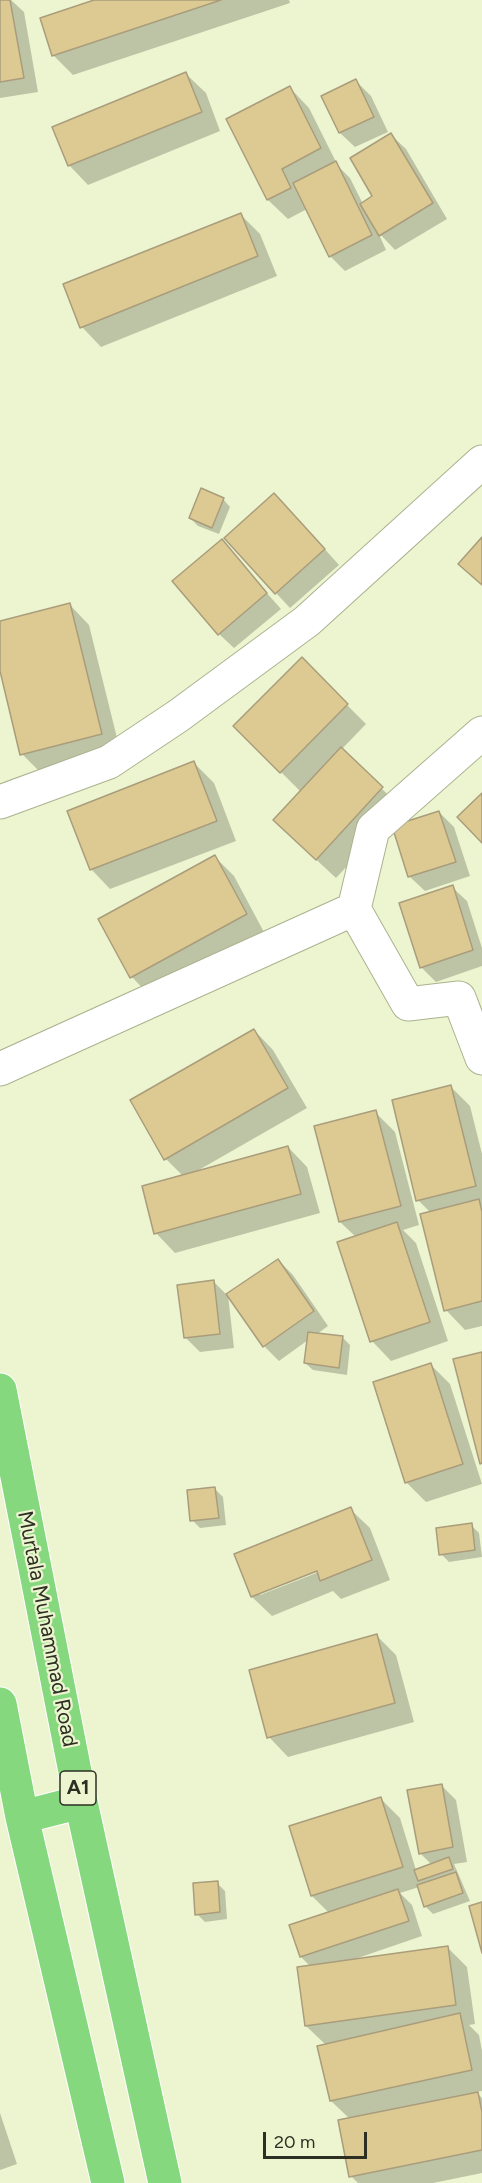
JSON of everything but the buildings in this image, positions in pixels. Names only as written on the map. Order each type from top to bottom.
[{"type":"highway","name":"Murtala Muhammad Road","points":[[0,1390],[81,1802],[165,2183]]},
{"type":"highway","points":[[0,1704],[22,1817],[108,2183]]},
{"type":"highway","points":[[22,1817],[81,1802]]},
{"type":"street","points":[[0,802],[109,762],[178,716],[307,621],[482,462]]},
{"type":"street","points":[[482,733],[373,829],[354,909],[408,1004],[459,998],[482,1058]]},
{"type":"street","points":[[0,1069],[354,909]]}]
